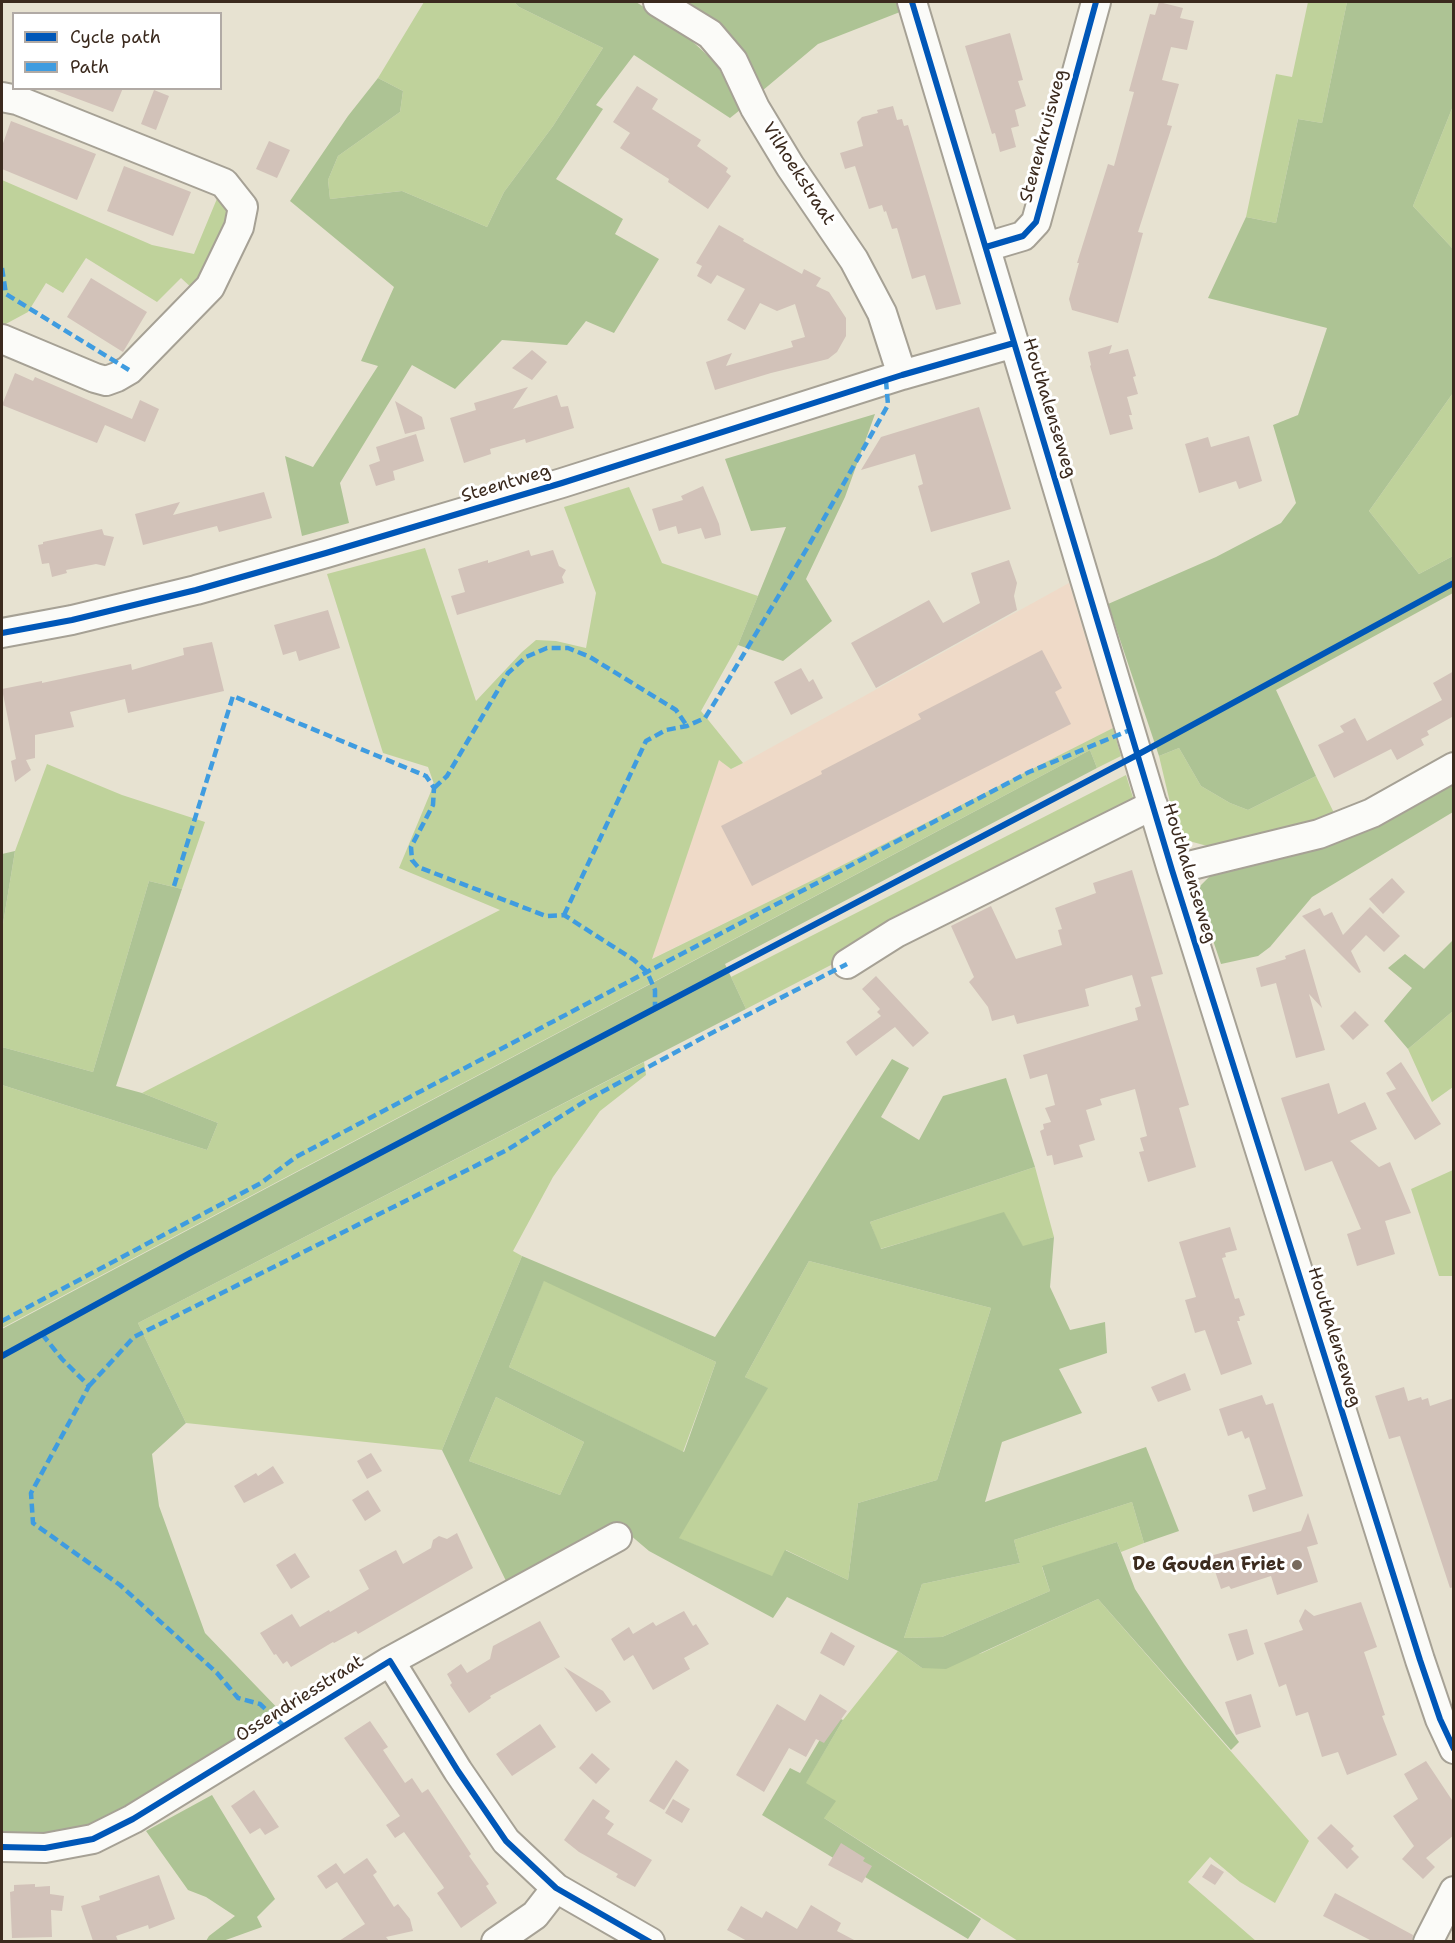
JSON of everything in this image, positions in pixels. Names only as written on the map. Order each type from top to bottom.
[{"type":"street","name":"Vilhoekstraat","points":[[658,2],[710,34],[733,61],[755,108],[790,166],[854,260],[882,313],[902,375]]},
{"type":"street","name":"Houthalenseweg","points":[[912,2],[1172,870],[1420,1660],[1440,1719],[1454,1749]]},
{"type":"street","name":"Stenenkruisweg","points":[[986,247],[1023,236],[1036,222],[1096,2]]},
{"type":"street","points":[[2,98],[17,100],[224,183],[243,207],[239,226],[210,287],[129,370],[117,377],[106,381],[94,378],[2,339]]},
{"type":"street","name":"Steentweg","points":[[2,633],[72,620],[196,590],[316,556],[562,483],[902,375],[1014,343]]},
{"type":"street","points":[[1172,870],[1319,834],[1372,813],[1454,767]]},
{"type":"street","name":"Houthalenseweg","points":[[847,964],[896,933],[1153,805]]},
{"type":"street","name":"Ossendriesstraat","points":[[2,1847],[45,1848],[93,1839],[133,1819],[390,1661],[617,1537]]},
{"type":"street","name":"Ossendriesstraat","points":[[390,1661],[458,1771],[506,1841],[556,1888],[650,1941]]},
{"type":"street","points":[[496,1941],[535,1915],[556,1888]]},
{"type":"street","points":[[1428,1941],[1454,1891]]},
{"type":"shaded area","points":[[1069,583],[1113,728],[651,959],[719,759],[732,769]]},
{"type":"green space","points":[[424,2],[514,2],[519,7],[603,48],[553,126],[504,192],[487,227],[402,191],[330,199],[328,180],[338,156],[400,112],[403,91],[378,78]]},
{"type":"green space","points":[[514,2],[636,2],[681,31],[717,64],[740,110],[730,118],[634,55],[596,105],[603,109],[556,179],[623,219],[615,234],[659,259],[614,333],[586,321],[567,345],[502,340],[455,389],[412,365],[340,483],[349,523],[302,536],[285,456],[313,467],[378,366],[361,361],[394,287],[290,201],[348,116],[378,78],[403,91],[400,112],[338,156],[328,180],[330,199],[402,191],[487,227],[504,192],[553,126],[603,48],[519,7]]},
{"type":"green space","points":[[677,2],[897,2],[900,12],[818,44],[762,91]]},
{"type":"green space","points":[[1308,2],[1347,2],[1322,123],[1298,119],[1276,223],[1246,217],[1276,74],[1292,77]]},
{"type":"green space","points":[[1347,2],[1453,2],[1453,106],[1413,206],[1453,249],[1453,393],[1369,511],[1419,574],[1453,556],[1453,593],[1276,690],[1316,776],[1248,810],[1230,803],[1201,786],[1179,748],[1159,756],[1108,604],[1216,557],[1281,523],[1296,503],[1273,425],[1298,415],[1327,328],[1208,298],[1246,217],[1276,223],[1298,119],[1322,123]]},
{"type":"green space","points":[[1453,106],[1453,249],[1413,206]]},
{"type":"green space","points":[[2,180],[152,245],[194,254],[221,189],[235,206],[194,290],[181,278],[157,302],[86,258],[63,293],[46,283],[28,312],[2,326]]},
{"type":"green space","points":[[1453,393],[1453,556],[1419,574],[1369,511]]},
{"type":"green space","points":[[875,414],[845,497],[806,579],[832,621],[783,661],[738,645],[786,527],[751,531],[725,459]]},
{"type":"green space","points":[[629,487],[662,563],[758,596],[738,645],[701,711],[743,763],[731,769],[719,760],[652,959],[1113,728],[1121,756],[1097,768],[1090,750],[2,1328],[2,1085],[207,1150],[218,1123],[142,1093],[500,910],[399,868],[434,784],[428,767],[383,753],[327,574],[425,548],[476,701],[536,640],[556,641],[586,648],[596,593],[564,507]]},
{"type":"green space","points":[[1179,748],[1201,786],[1230,803],[1248,810],[1316,776],[1335,815],[1211,847],[1189,841],[1177,832],[1159,756]]},
{"type":"green space","points":[[1090,750],[1097,768],[725,964],[746,1009],[138,1323],[186,1423],[152,1454],[159,1506],[205,1633],[286,1717],[123,1811],[70,1832],[2,1837],[2,1329]]},
{"type":"green space","points":[[47,764],[122,795],[205,822],[182,889],[149,881],[93,1072],[2,1047],[2,930],[15,851]]},
{"type":"green space","points":[[1126,775],[1136,807],[746,1009],[731,977]]},
{"type":"green space","points":[[1453,780],[1453,812],[1312,897],[1270,947],[1258,956],[1221,964],[1200,902],[1199,887],[1211,875],[1362,833]]},
{"type":"green space","points":[[15,851],[2,930],[2,854]]},
{"type":"green space","points":[[149,881],[182,889],[116,1086],[142,1093],[218,1123],[207,1150],[2,1085],[2,1047],[93,1072]]},
{"type":"green space","points":[[1453,940],[1453,1011],[1408,1049],[1384,1021],[1412,988],[1388,968],[1405,954],[1424,969]]},
{"type":"green space","points":[[1453,1011],[1453,1087],[1432,1102],[1408,1049]]},
{"type":"green space","points":[[892,1059],[909,1068],[881,1117],[919,1140],[943,1096],[1006,1078],[1035,1167],[870,1222],[881,1249],[1004,1212],[1023,1246],[1054,1237],[1050,1287],[1070,1330],[1105,1322],[1107,1353],[1059,1369],[1082,1413],[1002,1442],[985,1502],[1146,1447],[1179,1531],[1144,1543],[1132,1502],[1014,1540],[1020,1563],[922,1584],[904,1638],[942,1637],[1050,1591],[1042,1566],[1117,1542],[1135,1589],[1239,1742],[1231,1750],[1098,1599],[946,1669],[922,1668],[898,1651],[787,1597],[773,1618],[649,1551],[616,1523],[507,1583],[442,1450],[522,1256],[715,1337]],"holes":[[[809,1261],[991,1308],[937,1480],[858,1503],[848,1580],[785,1550],[772,1576],[679,1538],[768,1388],[745,1377]],[[544,1281],[716,1362],[684,1452],[509,1367]],[[496,1397],[584,1442],[560,1495],[469,1461]]]},
{"type":"green space","points":[[644,1062],[646,1075],[600,1111],[553,1177],[513,1251],[522,1256],[442,1450],[186,1423],[138,1323]]},
{"type":"green space","points":[[1035,1167],[1054,1237],[1023,1247],[1004,1213],[880,1249],[870,1222]]},
{"type":"green space","points":[[1453,1170],[1453,1276],[1439,1276],[1411,1189]]},
{"type":"green space","points":[[809,1261],[991,1308],[937,1480],[858,1503],[848,1580],[786,1550],[772,1577],[678,1538],[767,1388],[745,1377]]},
{"type":"green space","points":[[544,1280],[716,1362],[683,1452],[509,1367]]},
{"type":"green space","points":[[496,1397],[584,1442],[560,1495],[469,1461]]},
{"type":"green space","points":[[1132,1502],[1144,1543],[1121,1552],[1117,1542],[1042,1567],[1050,1591],[942,1637],[904,1638],[922,1584],[1020,1563],[1014,1540]]},
{"type":"green space","points":[[1098,1599],[1309,1841],[1275,1903],[1240,1882],[1210,1857],[1188,1882],[1256,1941],[1018,1941],[824,1818],[805,1784],[843,1720],[898,1651],[922,1668],[982,1653]]},
{"type":"green space","points":[[834,1716],[843,1720],[806,1783],[836,1801],[824,1818],[981,1919],[968,1939],[762,1815],[790,1768],[800,1773]]},
{"type":"green space","points":[[212,1795],[275,1899],[257,1917],[262,1927],[223,1941],[206,1941],[209,1936],[235,1916],[206,1897],[188,1890],[146,1831]]},
{"type":"building","points":[[1159,2],[1183,8],[1180,18],[1194,21],[1187,50],[1171,47],[1162,80],[1179,84],[1167,125],[1172,126],[1138,232],[1143,233],[1118,323],[1072,310],[1069,299],[1079,263],[1077,263],[1108,164],[1114,166],[1134,92],[1129,91],[1150,14],[1155,15]]},
{"type":"building","points":[[1010,33],[1023,80],[1018,81],[1026,106],[1015,110],[1019,126],[1011,128],[1016,147],[1000,152],[995,133],[992,134],[965,46]]},
{"type":"building","points":[[637,86],[658,99],[652,109],[701,140],[697,146],[728,168],[726,172],[731,176],[708,209],[668,182],[669,179],[620,148],[630,133],[613,122]]},
{"type":"building","points":[[54,90],[122,90],[113,112]]},
{"type":"building","points":[[154,90],[169,96],[156,130],[141,124]]},
{"type":"building","points":[[893,106],[897,120],[902,119],[904,126],[908,125],[961,304],[936,310],[925,275],[912,279],[897,228],[892,229],[882,205],[869,209],[855,166],[845,169],[840,153],[863,146],[857,122],[862,117],[878,113],[877,110]]},
{"type":"building","points":[[11,121],[96,154],[77,200],[2,169],[2,146]]},
{"type":"building","points":[[269,141],[290,150],[277,178],[256,169]]},
{"type":"building","points":[[124,166],[191,192],[173,236],[107,211]]},
{"type":"building","points":[[719,225],[802,274],[804,269],[821,278],[816,286],[829,292],[846,318],[846,336],[837,352],[828,359],[715,390],[706,362],[732,353],[726,366],[793,347],[791,341],[805,337],[795,304],[777,311],[760,303],[745,330],[727,320],[745,289],[717,275],[711,284],[697,276],[702,266],[696,263]]},
{"type":"building","points":[[91,278],[147,312],[123,352],[67,317]]},
{"type":"building","points":[[1112,345],[1109,354],[1128,349],[1136,376],[1133,377],[1138,394],[1127,397],[1133,429],[1110,435],[1088,352]]},
{"type":"building","points":[[532,350],[547,362],[532,380],[512,368]]},
{"type":"building","points":[[15,373],[33,381],[35,377],[132,419],[140,400],[159,409],[145,442],[105,425],[97,443],[2,405]]},
{"type":"building","points":[[528,387],[513,409],[557,395],[561,407],[568,406],[574,428],[526,443],[525,439],[490,449],[491,454],[464,463],[450,418],[476,410],[474,403]]},
{"type":"building","points":[[395,401],[422,417],[425,429],[405,434]]},
{"type":"building","points":[[979,407],[1011,509],[931,532],[918,486],[923,484],[915,454],[861,470],[881,437]]},
{"type":"building","points":[[416,434],[424,461],[393,471],[395,480],[376,486],[369,465],[380,461],[376,447]]},
{"type":"building","points":[[1249,436],[1262,481],[1239,489],[1236,481],[1199,493],[1185,444],[1208,437],[1211,447]]},
{"type":"building","points":[[703,486],[719,524],[721,535],[705,539],[701,528],[678,534],[676,526],[659,531],[652,509],[683,500],[681,496]]},
{"type":"building","points":[[264,492],[272,518],[219,532],[217,526],[143,545],[135,514],[180,502],[173,515]]},
{"type":"building","points":[[102,529],[104,535],[114,537],[105,566],[96,564],[66,570],[67,573],[52,577],[49,563],[42,564],[38,545],[43,542]]},
{"type":"building","points":[[529,550],[531,556],[553,550],[559,566],[566,570],[562,577],[564,583],[457,615],[451,596],[465,592],[458,569],[488,560],[488,563]]},
{"type":"building","points":[[1009,560],[1017,583],[1014,596],[1017,610],[876,688],[851,643],[929,600],[943,623],[980,603],[971,573]]},
{"type":"building","points":[[328,610],[340,648],[299,661],[296,651],[283,655],[274,625]]},
{"type":"building","points":[[212,642],[224,691],[128,713],[125,699],[70,712],[74,727],[35,735],[35,758],[26,760],[31,770],[15,782],[11,761],[16,759],[2,689],[131,664],[132,670],[184,655],[183,648]]},
{"type":"building","points":[[1042,650],[1062,688],[1055,692],[1071,724],[752,886],[721,826],[921,719],[918,714]]},
{"type":"building","points":[[801,668],[809,682],[813,679],[823,698],[791,715],[774,682]]},
{"type":"building","points":[[1454,671],[1454,720],[1452,717],[1427,731],[1429,735],[1421,739],[1424,745],[1397,760],[1391,749],[1334,778],[1318,745],[1344,732],[1340,726],[1355,718],[1367,741],[1442,700],[1433,683]]},
{"type":"building","points":[[1132,870],[1163,974],[1151,977],[1189,1105],[1179,1108],[1196,1167],[1148,1182],[1139,1152],[1144,1151],[1140,1138],[1147,1136],[1135,1089],[1100,1099],[1102,1105],[1086,1110],[1095,1140],[1079,1145],[1083,1157],[1054,1165],[1052,1155],[1047,1156],[1040,1131],[1044,1129],[1043,1124],[1051,1122],[1045,1108],[1055,1105],[1047,1074],[1030,1079],[1023,1055],[1138,1020],[1135,1008],[1141,1006],[1132,975],[1085,989],[1089,1006],[1017,1024],[1014,1015],[992,1021],[988,1007],[969,982],[974,977],[951,926],[991,906],[1016,959],[1062,945],[1058,930],[1062,929],[1055,908],[1096,893],[1093,883]]},
{"type":"building","points":[[1392,878],[1405,892],[1383,914],[1369,899]]},
{"type":"building","points":[[1370,907],[1400,936],[1384,952],[1366,935],[1351,951],[1361,972],[1359,973],[1302,916],[1320,908],[1324,916],[1332,912],[1343,935]]},
{"type":"building","points":[[1305,949],[1322,1008],[1309,994],[1325,1050],[1296,1058],[1276,983],[1261,987],[1256,968],[1286,959],[1285,956]]},
{"type":"building","points":[[876,976],[929,1033],[913,1047],[895,1027],[856,1056],[846,1042],[881,1016],[877,1012],[880,1009],[862,989]]},
{"type":"building","points":[[1355,1011],[1369,1025],[1353,1040],[1340,1026]]},
{"type":"building","points":[[1401,1062],[1441,1124],[1415,1140],[1386,1093],[1396,1089],[1386,1073]]},
{"type":"building","points":[[1329,1083],[1338,1114],[1365,1102],[1377,1129],[1350,1141],[1379,1167],[1390,1162],[1411,1213],[1385,1221],[1395,1254],[1357,1266],[1347,1234],[1361,1229],[1332,1161],[1305,1171],[1281,1098]]},
{"type":"building","points":[[1230,1227],[1237,1250],[1225,1253],[1226,1257],[1222,1258],[1235,1299],[1239,1298],[1245,1315],[1239,1317],[1240,1321],[1237,1321],[1252,1364],[1221,1375],[1205,1330],[1195,1333],[1185,1300],[1196,1297],[1179,1242]]},
{"type":"building","points":[[1185,1373],[1191,1390],[1158,1402],[1151,1387]]},
{"type":"building","points":[[1404,1387],[1408,1401],[1421,1397],[1422,1400],[1428,1398],[1430,1406],[1454,1398],[1454,1587],[1450,1588],[1400,1436],[1389,1439],[1375,1396]]},
{"type":"building","points":[[1262,1395],[1266,1405],[1273,1403],[1303,1496],[1253,1512],[1248,1495],[1266,1489],[1249,1437],[1245,1439],[1242,1431],[1228,1436],[1219,1409]]},
{"type":"building","points":[[371,1453],[382,1471],[367,1479],[357,1461]]},
{"type":"building","points":[[273,1466],[284,1483],[244,1503],[234,1486],[256,1473],[258,1476]]},
{"type":"building","points":[[368,1490],[381,1511],[365,1521],[352,1500]]},
{"type":"building","points":[[1308,1513],[1318,1544],[1307,1547],[1318,1582],[1277,1595],[1271,1576],[1231,1589],[1229,1586],[1221,1589],[1210,1556],[1301,1531]]},
{"type":"building","points":[[457,1533],[473,1568],[358,1634],[356,1631],[333,1642],[291,1667],[287,1661],[283,1664],[276,1654],[274,1655],[260,1633],[292,1614],[300,1627],[329,1610],[330,1612],[369,1589],[359,1570],[396,1550],[403,1564],[431,1548],[433,1540],[439,1536],[447,1539]]},
{"type":"building","points":[[295,1553],[310,1577],[291,1589],[276,1565]]},
{"type":"building","points":[[1361,1602],[1377,1647],[1364,1652],[1385,1715],[1382,1716],[1397,1755],[1347,1775],[1338,1752],[1322,1757],[1308,1712],[1296,1716],[1286,1684],[1279,1687],[1264,1643],[1303,1630],[1299,1621],[1305,1609],[1314,1616]]},
{"type":"building","points":[[684,1611],[693,1626],[696,1624],[709,1644],[684,1658],[690,1669],[653,1690],[633,1655],[624,1661],[611,1639],[629,1627],[633,1634],[653,1622],[656,1626]]},
{"type":"building","points":[[540,1621],[560,1657],[490,1696],[491,1698],[469,1713],[450,1685],[452,1683],[447,1674],[461,1664],[467,1673],[490,1659],[493,1646]]},
{"type":"building","points":[[1247,1629],[1254,1654],[1237,1661],[1228,1634]]},
{"type":"building","points":[[831,1632],[855,1646],[844,1666],[820,1653]]},
{"type":"building","points":[[564,1667],[603,1691],[611,1702],[596,1712]]},
{"type":"building","points":[[820,1694],[847,1711],[824,1743],[816,1739],[806,1757],[789,1748],[764,1792],[736,1775],[777,1704],[805,1721]]},
{"type":"building","points":[[1251,1694],[1261,1727],[1236,1735],[1225,1702]]},
{"type":"building","points":[[370,1721],[388,1747],[383,1750],[405,1783],[412,1778],[422,1793],[428,1789],[489,1884],[486,1886],[497,1903],[461,1928],[437,1893],[444,1888],[443,1886],[404,1832],[395,1838],[386,1825],[400,1816],[344,1738]]},
{"type":"building","points":[[540,1724],[556,1747],[512,1776],[496,1754]]},
{"type":"building","points":[[592,1753],[610,1769],[596,1784],[579,1768]]},
{"type":"building","points":[[676,1760],[689,1770],[664,1810],[649,1801]]},
{"type":"building","points":[[1426,1761],[1454,1803],[1454,1835],[1426,1858],[1435,1867],[1423,1879],[1402,1859],[1414,1846],[1393,1816],[1418,1799],[1404,1774]]},
{"type":"building","points":[[254,1790],[279,1827],[265,1835],[260,1828],[250,1834],[231,1806]]},
{"type":"building","points":[[593,1799],[610,1811],[605,1818],[614,1824],[607,1834],[652,1860],[635,1887],[616,1877],[618,1874],[579,1852],[564,1840]]},
{"type":"building","points":[[673,1799],[690,1809],[682,1823],[665,1813]]},
{"type":"building","points":[[1331,1824],[1354,1846],[1351,1849],[1359,1857],[1347,1869],[1317,1838]]},
{"type":"building","points":[[841,1843],[865,1858],[863,1861],[872,1866],[862,1883],[828,1865]]},
{"type":"building","points":[[367,1858],[377,1872],[373,1875],[394,1907],[398,1904],[410,1919],[413,1931],[386,1937],[389,1941],[339,1941],[365,1924],[337,1882],[326,1889],[317,1876],[336,1863],[344,1874]]},
{"type":"building","points":[[1211,1864],[1224,1872],[1215,1885],[1202,1877]]},
{"type":"building","points":[[159,1875],[175,1919],[149,1929],[148,1925],[116,1936],[118,1941],[93,1941],[81,1906],[100,1900],[99,1896]]},
{"type":"building","points":[[35,1884],[35,1887],[50,1886],[50,1894],[64,1896],[62,1911],[51,1910],[52,1937],[12,1938],[10,1892],[14,1891],[14,1885]]},
{"type":"building","points":[[1335,1893],[1413,1935],[1412,1941],[1372,1941],[1323,1916]]},
{"type":"building","points":[[811,1905],[841,1923],[837,1931],[856,1941],[747,1941],[727,1930],[741,1906],[762,1918],[766,1911],[797,1929]]},
{"type":"marked path","points":[[2,268],[6,294],[129,370]]},
{"type":"marked path","points":[[564,915],[646,741],[666,730],[687,726],[705,718],[809,545],[888,405],[886,381]]},
{"type":"marked path","points":[[434,788],[447,776],[508,673],[526,657],[547,648],[568,648],[590,657],[676,710],[687,726]]},
{"type":"marked path","points":[[174,886],[233,696],[426,776],[434,788],[433,805],[411,847],[412,860],[418,867],[546,916],[564,915],[634,960],[647,972],[655,990],[655,1009]]},
{"type":"marked path","points":[[2,1321],[261,1183],[296,1157],[647,972],[1029,772],[1130,730]]},
{"type":"marked path","points":[[89,1386],[134,1337],[507,1150],[587,1100],[847,964]]},
{"type":"marked path","points":[[42,1334],[62,1359],[89,1386],[31,1493],[33,1523],[120,1585],[217,1673],[238,1698],[260,1704],[284,1726]]},
{"type":"cycle path","points":[[912,2],[1172,870],[1420,1660],[1440,1719],[1454,1749]]},
{"type":"cycle path","points":[[986,247],[1023,236],[1036,222],[1096,2]]},
{"type":"cycle path","points":[[2,633],[72,620],[196,590],[326,553],[562,483],[902,375],[1014,343]]},
{"type":"cycle path","points":[[2,1356],[190,1253],[1137,755],[1454,583]]},
{"type":"cycle path","points":[[2,1847],[45,1848],[93,1839],[133,1819],[390,1661],[458,1771],[506,1841],[556,1888],[650,1942]]},
{"type":"place","name":"De Gouden Friet","points":[[1297,1565]]}]
